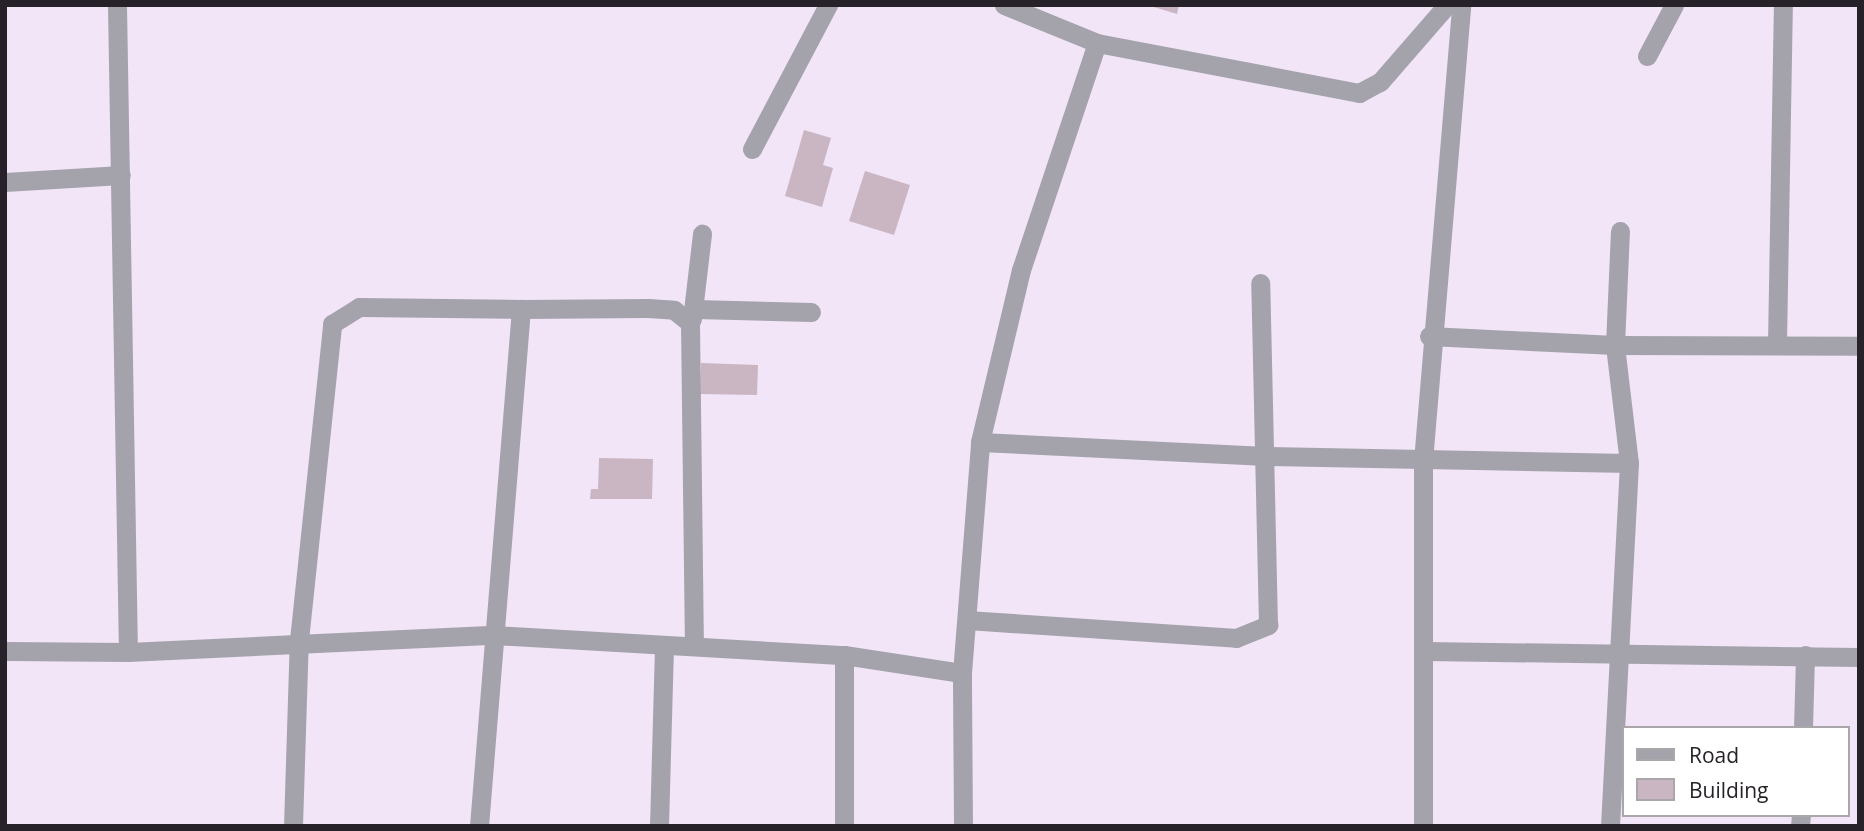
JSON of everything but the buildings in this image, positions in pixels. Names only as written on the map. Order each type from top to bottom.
[{"type":"street","points":[[117,5],[128,652]]},
{"type":"street","points":[[752,149],[828,5]]},
{"type":"street","points":[[1004,5],[1097,43],[1359,93],[1380,82],[1447,5]]},
{"type":"street","points":[[1423,826],[1426,651],[1423,461],[1429,336],[1461,5]]},
{"type":"street","points":[[1647,56],[1675,5]]},
{"type":"street","points":[[1777,343],[1783,5]]},
{"type":"street","points":[[963,826],[962,673],[980,442],[1021,270],[1097,43]]},
{"type":"street","points":[[5,182],[121,175]]},
{"type":"street","points":[[1610,826],[1629,463],[1615,345],[1620,231]]},
{"type":"street","points":[[694,643],[696,348],[693,316],[702,234]]},
{"type":"street","points":[[967,620],[1236,638],[1257,634],[1268,625],[1272,599],[1260,283]]},
{"type":"street","points":[[293,826],[299,640],[332,324],[359,307],[648,308],[674,310],[693,316],[811,312]]},
{"type":"street","points":[[479,826],[521,309]]},
{"type":"street","points":[[1429,336],[1615,345],[1777,343],[1859,346]]},
{"type":"street","points":[[980,442],[1266,456],[1629,463]]},
{"type":"street","points":[[5,651],[128,652],[299,640],[494,635],[664,646],[694,643],[844,655],[962,673]]},
{"type":"street","points":[[659,826],[664,646]]},
{"type":"street","points":[[1426,651],[1859,657]]},
{"type":"street","points":[[844,655],[844,826]]},
{"type":"street","points":[[1803,726],[1805,655]]}]
